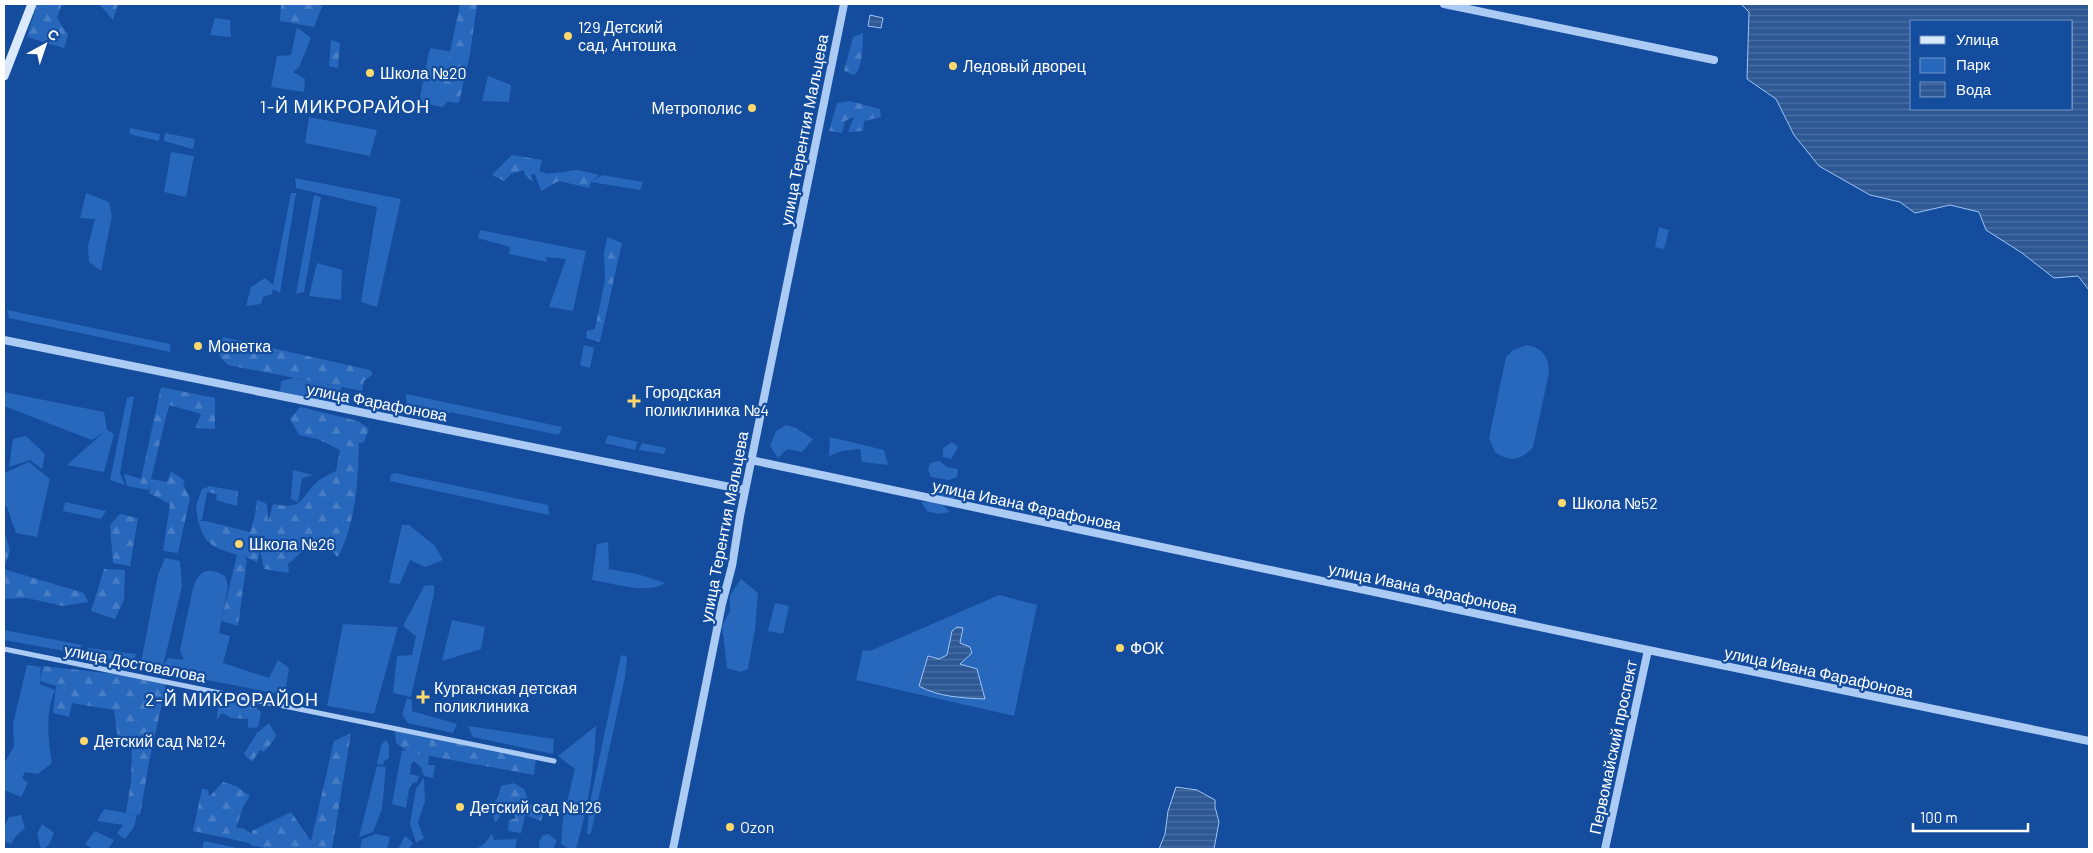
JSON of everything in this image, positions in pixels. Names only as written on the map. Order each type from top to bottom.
[{"type":"main road","points":[[4,76],[32,4]]},
{"type":"street","name":"улица Терентия Мальцева","points":[[672,849],[722,604],[732,566],[745,490],[844,4]]},
{"type":"street","points":[[1444,4],[1714,60]]},
{"type":"street","name":"улица Фарафонова","points":[[4,340],[745,490]]},
{"type":"street","name":"улица Ивана Фарафонова","points":[[751,460],[1648,650],[2089,741]]},
{"type":"street","name":"улица Достовалова","points":[[4,649],[554,761]]},
{"type":"street","name":"Первомайский проспект","points":[[1605,849],[1648,650]]},
{"type":"green space","points":[[37,4],[62,4],[57,18],[68,35],[64,48],[27,37]]},
{"type":"green space","points":[[99,4],[118,4],[113,20]]},
{"type":"green space","points":[[281,4],[323,4],[314,27],[280,21]]},
{"type":"green space","points":[[460,4],[477,4],[470,54],[459,103],[440,101]]},
{"type":"green space","points":[[215,18],[230,20],[231,37],[210,35]]},
{"type":"green space","points":[[297,27],[311,38],[299,67],[293,72],[305,79],[304,92],[271,87],[277,56],[291,55]]},
{"type":"green space","points":[[863,33],[861,62],[854,75],[844,71],[853,37]]},
{"type":"green space","points":[[331,40],[340,43],[338,68],[329,66]]},
{"type":"green space","points":[[431,48],[453,52],[452,74],[446,104],[442,107],[423,103],[420,97]]},
{"type":"green space","points":[[488,76],[511,85],[509,102],[482,101]]},
{"type":"green space","points":[[850,101],[880,109],[881,117],[864,121],[863,131],[848,132],[854,117],[845,121],[842,133],[829,131],[837,103]]},
{"type":"green space","points":[[309,117],[377,130],[370,156],[305,143]]},
{"type":"green space","points":[[130,128],[160,134],[159,141],[129,134]]},
{"type":"green space","points":[[165,133],[195,139],[193,149],[164,141]]},
{"type":"green space","points":[[171,152],[194,156],[186,197],[164,192]]},
{"type":"green space","points":[[512,155],[542,160],[539,171],[548,174],[578,170],[599,175],[591,182],[589,188],[559,181],[541,191],[535,174],[531,175],[533,182],[525,175],[524,170],[511,174],[504,181],[492,175]]},
{"type":"green space","points":[[602,175],[643,182],[640,190],[591,182]]},
{"type":"green space","points":[[295,178],[401,199],[377,307],[361,302],[377,207],[296,188]]},
{"type":"green space","points":[[86,193],[109,202],[112,216],[101,271],[89,262],[88,246],[95,219],[80,218]]},
{"type":"green space","points":[[291,193],[296,193],[280,293],[273,289],[272,294],[263,297],[261,304],[246,306],[251,287],[265,278],[273,285]]},
{"type":"green space","points":[[314,195],[321,197],[304,292],[296,294]]},
{"type":"green space","points":[[1659,227],[1669,230],[1664,249],[1655,247]]},
{"type":"green space","points":[[480,230],[586,251],[573,311],[549,307],[566,259],[546,257],[547,262],[509,254],[510,247],[478,238]]},
{"type":"green space","points":[[607,237],[622,243],[600,342],[586,338],[587,331],[595,329],[605,280],[604,253]]},
{"type":"green space","points":[[317,263],[342,270],[341,300],[309,296]]},
{"type":"green space","points":[[7,310],[170,344],[170,352],[9,318]]},
{"type":"green space","points":[[223,337],[370,370],[373,374],[364,381],[362,391],[228,365],[217,353]]},
{"type":"green space","points":[[584,345],[594,348],[590,368],[580,365]]},
{"type":"green space","points":[[1527,345],[1537,348],[1544,354],[1548,362],[1549,373],[1533,447],[1524,455],[1510,459],[1495,452],[1489,438],[1506,357],[1513,350]]},
{"type":"green space","points":[[294,378],[341,387],[341,393],[351,400],[349,407],[280,393],[281,381]]},
{"type":"green space","points":[[161,387],[215,398],[215,429],[195,428],[201,414],[169,405],[151,479],[167,482],[171,471],[185,481],[183,485],[190,498],[178,553],[163,551],[170,504],[149,493],[150,484],[148,490],[127,486],[124,474],[141,479]]},
{"type":"green space","points":[[4,392],[104,412],[107,430],[114,434],[104,472],[67,465],[104,432],[92,440],[4,406]]},
{"type":"green space","points":[[406,394],[562,427],[559,435],[450,412],[445,419],[407,411]]},
{"type":"green space","points":[[134,396],[120,473],[125,485],[110,480],[127,398]]},
{"type":"green space","points":[[300,407],[358,421],[369,429],[364,442],[359,443],[355,501],[344,544],[338,557],[319,541],[305,549],[288,564],[289,573],[264,569],[260,550],[257,562],[243,556],[247,560],[238,626],[221,621],[237,555],[212,545],[204,536],[198,521],[206,521],[250,532],[257,500],[267,504],[268,522],[273,504],[291,505],[300,502],[318,481],[336,471],[340,450],[318,439],[299,435],[290,419]]},
{"type":"green space","points":[[786,425],[796,428],[813,439],[802,452],[787,449],[778,458],[770,446],[776,431]]},
{"type":"green space","points":[[608,435],[638,442],[635,450],[605,443]]},
{"type":"green space","points":[[26,436],[45,454],[42,469],[30,460],[9,467],[13,439]]},
{"type":"green space","points":[[830,437],[884,450],[888,465],[862,462],[860,449],[842,451],[829,456]]},
{"type":"green space","points":[[952,442],[958,447],[951,459],[943,457],[943,448]]},
{"type":"green space","points":[[642,443],[666,448],[664,454],[639,450]]},
{"type":"green space","points":[[939,461],[947,467],[958,469],[957,477],[949,480],[931,477],[928,470],[930,463]]},
{"type":"green space","points":[[29,462],[50,479],[37,537],[16,533],[7,507],[4,504],[4,473]]},
{"type":"green space","points":[[293,470],[313,475],[302,478],[298,502],[291,499]]},
{"type":"green space","points":[[395,473],[548,505],[549,515],[390,481],[391,474]]},
{"type":"green space","points":[[208,486],[238,491],[237,506],[216,500],[217,494],[207,492]]},
{"type":"green space","points":[[951,486],[956,503],[942,504],[950,512],[938,514],[927,511],[921,502],[933,501],[942,487]]},
{"type":"green space","points":[[208,487],[202,520],[198,521],[196,506],[202,489]]},
{"type":"green space","points":[[65,502],[106,511],[101,519],[63,511]]},
{"type":"green space","points":[[120,514],[138,518],[130,566],[113,563],[110,525]]},
{"type":"green space","points":[[402,525],[409,525],[435,546],[443,560],[425,567],[410,560],[400,584],[389,583]]},
{"type":"green space","points":[[4,536],[6,536],[10,551],[4,568]]},
{"type":"green space","points":[[608,542],[609,569],[637,574],[665,583],[649,588],[640,588],[592,580],[597,544]]},
{"type":"green space","points":[[165,558],[180,561],[182,586],[163,666],[168,658],[184,660],[180,650],[195,582],[202,573],[214,571],[225,576],[228,586],[219,633],[230,636],[223,663],[269,678],[278,660],[289,668],[285,695],[161,671],[141,662],[158,575]]},
{"type":"green space","points":[[4,569],[84,593],[88,602],[63,606],[27,598],[4,599]]},
{"type":"green space","points":[[104,569],[125,570],[124,600],[115,619],[91,611]]},
{"type":"green space","points":[[741,579],[758,593],[755,629],[748,669],[740,672],[727,668],[722,626],[730,611],[730,595]]},
{"type":"green space","points":[[434,585],[434,594],[411,697],[393,693],[397,656],[412,655],[416,636],[403,626],[424,586]]},
{"type":"green space","points":[[999,595],[1037,605],[1014,716],[856,680],[863,650],[870,651]]},
{"type":"green space","points":[[775,603],[789,606],[783,634],[768,631]]},
{"type":"green space","points":[[452,620],[485,627],[481,649],[442,661]]},
{"type":"green space","points":[[343,624],[398,627],[374,714],[327,706]]},
{"type":"green space","points":[[4,630],[82,645],[76,653],[4,640]]},
{"type":"green space","points":[[88,648],[136,654],[133,663],[86,656]]},
{"type":"green space","points":[[621,655],[627,657],[625,677],[591,833],[587,835],[589,807]]},
{"type":"green space","points":[[27,665],[41,667],[40,684],[55,690],[49,717],[52,763],[38,774],[25,772],[22,778],[28,783],[21,797],[4,790],[4,764],[14,746],[13,724]]},
{"type":"green space","points":[[43,666],[167,680],[149,762],[140,815],[126,813],[131,781],[132,750],[118,740],[114,710],[72,703],[69,717],[53,713],[56,686],[40,681]]},
{"type":"green space","points":[[407,698],[412,700],[412,711],[457,724],[453,733],[408,723],[402,714]]},
{"type":"green space","points":[[218,701],[253,705],[261,712],[258,727],[248,728],[248,719],[231,718],[222,713],[217,720]]},
{"type":"green space","points":[[269,723],[276,735],[274,740],[264,752],[260,750],[252,762],[244,754],[257,733]]},
{"type":"green space","points":[[468,726],[554,739],[553,754],[473,737]]},
{"type":"green space","points":[[596,726],[594,758],[584,819],[576,849],[569,849],[561,844],[563,818],[575,769],[558,756]]},
{"type":"green space","points":[[395,729],[536,757],[534,775],[408,752],[396,743]]},
{"type":"green space","points":[[351,733],[332,849],[269,849],[193,831],[202,789],[208,790],[209,797],[223,782],[236,786],[250,796],[243,807],[236,828],[243,828],[252,834],[252,831],[291,812],[311,841],[334,741]]},
{"type":"green space","points":[[386,740],[389,746],[389,758],[384,761],[383,765],[377,764],[381,745]]},
{"type":"green space","points":[[402,750],[429,756],[428,765],[435,765],[433,778],[424,776],[421,767],[414,761],[411,764],[410,774],[419,776],[417,782],[413,783],[409,789],[406,808],[392,804]]},
{"type":"green space","points":[[377,766],[386,767],[382,809],[373,832],[359,837]]},
{"type":"green space","points":[[424,778],[425,801],[418,823],[424,838],[416,843],[410,824],[416,789]]},
{"type":"green space","points":[[513,783],[524,789],[530,804],[545,807],[541,821],[525,815],[521,833],[508,831],[509,820],[516,818],[510,808],[506,808],[495,823],[491,808],[498,797],[501,786]]},
{"type":"green space","points":[[104,809],[137,815],[134,827],[125,839],[117,833],[123,825],[97,821]]},
{"type":"green space","points":[[21,815],[25,828],[16,836],[11,844],[4,841],[4,827],[9,817]]},
{"type":"green space","points":[[42,824],[54,833],[48,846],[44,849],[41,849],[37,834]]},
{"type":"green space","points":[[95,831],[114,840],[108,849],[93,849],[85,844]]},
{"type":"green space","points":[[376,834],[390,837],[387,849],[360,849],[362,839]]},
{"type":"green space","points":[[492,834],[494,840],[517,839],[515,849],[476,849],[484,844]]},
{"type":"green space","points":[[548,834],[557,841],[553,849],[540,849],[539,842],[542,836]]},
{"type":"green space","points":[[405,836],[413,843],[409,849],[398,849]]},
{"type":"green space","points":[[204,841],[242,849],[202,849]]},
{"type":"water","points":[[1741,4],[2089,4],[2089,290],[2078,276],[2054,278],[2022,253],[1986,230],[1979,212],[1950,205],[1915,213],[1900,202],[1870,195],[1819,166],[1794,135],[1776,99],[1747,79],[1749,12]]},
{"type":"water","points":[[870,15],[883,18],[881,28],[868,26]]},
{"type":"water","points":[[957,627],[963,628],[960,643],[970,647],[972,653],[960,664],[977,669],[985,699],[942,695],[919,686],[928,656],[939,659],[947,655],[952,631]]},
{"type":"water","points":[[1176,787],[1197,790],[1215,800],[1219,822],[1214,849],[1159,849],[1165,834],[1168,811]]},
{"type":"place","name":"129 Детский сад, Антошка","points":[[568,36]]},
{"type":"place","name":"Ледовый дворец","points":[[953,66]]},
{"type":"place","name":"Школа №20","points":[[370,73]]},
{"type":"place","name":"Метрополис","points":[[752,108]]},
{"type":"place","name":"Монетка","points":[[198,346]]},
{"type":"place","name":"Городская поликлиника №4","points":[[634,401]]},
{"type":"place","name":"Школа №52","points":[[1562,503]]},
{"type":"place","name":"Школа №26","points":[[239,544]]},
{"type":"place","name":"ФОК","points":[[1120,648]]},
{"type":"place","name":"Курганская детская поликлиника","points":[[423,697]]},
{"type":"place","name":"Детский сад №124","points":[[84,741]]},
{"type":"place","name":"Детский сад №126","points":[[460,807]]},
{"type":"place","name":"Ozon","points":[[730,827]]},
{"type":"district","name":"1-Й МИКРОРАЙОН","points":[[345,107]]},
{"type":"district","name":"2-Й МИКРОРАЙОН","points":[[232,700]]}]
